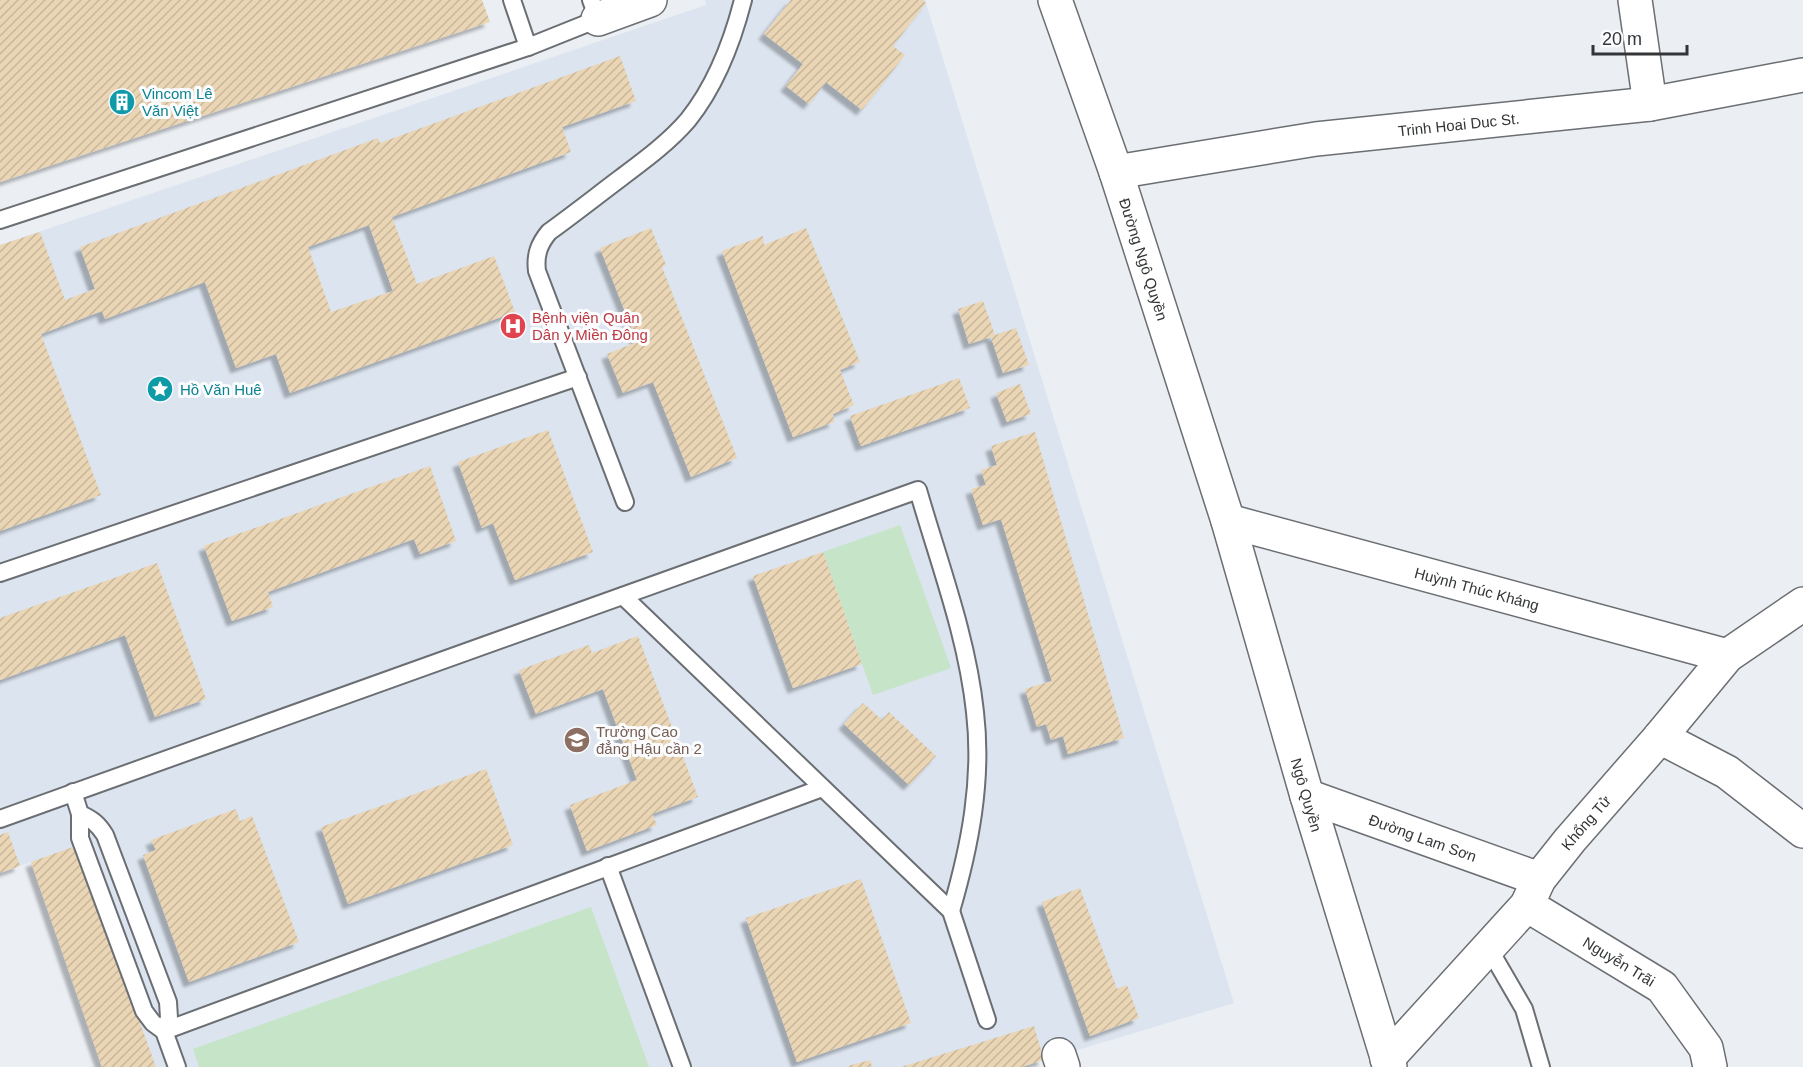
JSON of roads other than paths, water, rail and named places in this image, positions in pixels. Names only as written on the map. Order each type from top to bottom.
[{"type":"street","points":[[594,10],[650,0]]},
{"type":"street","name":"Đường Ngô Quyền","points":[[1055,0],[1116,172],[1227,521]]},
{"type":"street","points":[[1635,0],[1650,104]]},
{"type":"street","name":"Trinh Hoai Duc St.","points":[[1116,172],[1316,139],[1650,104],[1803,75]]},
{"type":"street","name":"Huỳnh Thúc Kháng","points":[[1227,521],[1727,656]]},
{"type":"street","name":"Ngô Quyền","points":[[1227,521],[1388,1063]]},
{"type":"street","name":"Khổng Tử","points":[[1388,1063],[1533,892],[1570,840],[1727,656],[1803,604]]},
{"type":"street","points":[[1660,736],[1727,772],[1803,831]]},
{"type":"street","name":"Đường Lam Sơn","points":[[1307,796],[1533,892]]},
{"type":"street","name":"Nguyễn Trãi","points":[[1533,892],[1662,987],[1706,1048],[1710,1067]]},
{"type":"lane","points":[[513,0],[528,47]]},
{"type":"lane","points":[[625,502],[537,271],[537,252],[549,232],[655,152],[687,120],[723,62],[743,0]]},
{"type":"lane","points":[[0,220],[528,47],[594,10]]},
{"type":"lane","points":[[0,573],[578,377]]},
{"type":"lane","points":[[0,819],[918,490],[963,644],[975,714],[976,790],[963,872],[951,911]]},
{"type":"lane","points":[[623,596],[951,911],[987,1020]]},
{"type":"lane","points":[[164,1031],[822,788]]},
{"type":"lane","points":[[73,792],[80,814],[80,838],[144,1011],[153,1023],[164,1031],[177,1067]]},
{"type":"lane","points":[[80,814],[99,826],[105,835],[168,1002],[169,1018],[164,1031]]},
{"type":"lane","points":[[608,866],[682,1067]]},
{"type":"lane","points":[[1488,947],[1524,1009],[1540,1067]]},
{"type":"place","name":"Vincom Lê Văn Việt","points":[[122,102]]},
{"type":"place","name":"Bệnh viện Quân Dân y Miền Đông","points":[[513,326]]},
{"type":"place","name":"Hồ Văn Huê","points":[[160,389]]},
{"type":"place","name":"Trường Cao đẳng Hậu cần 2","points":[[577,740]]}]
